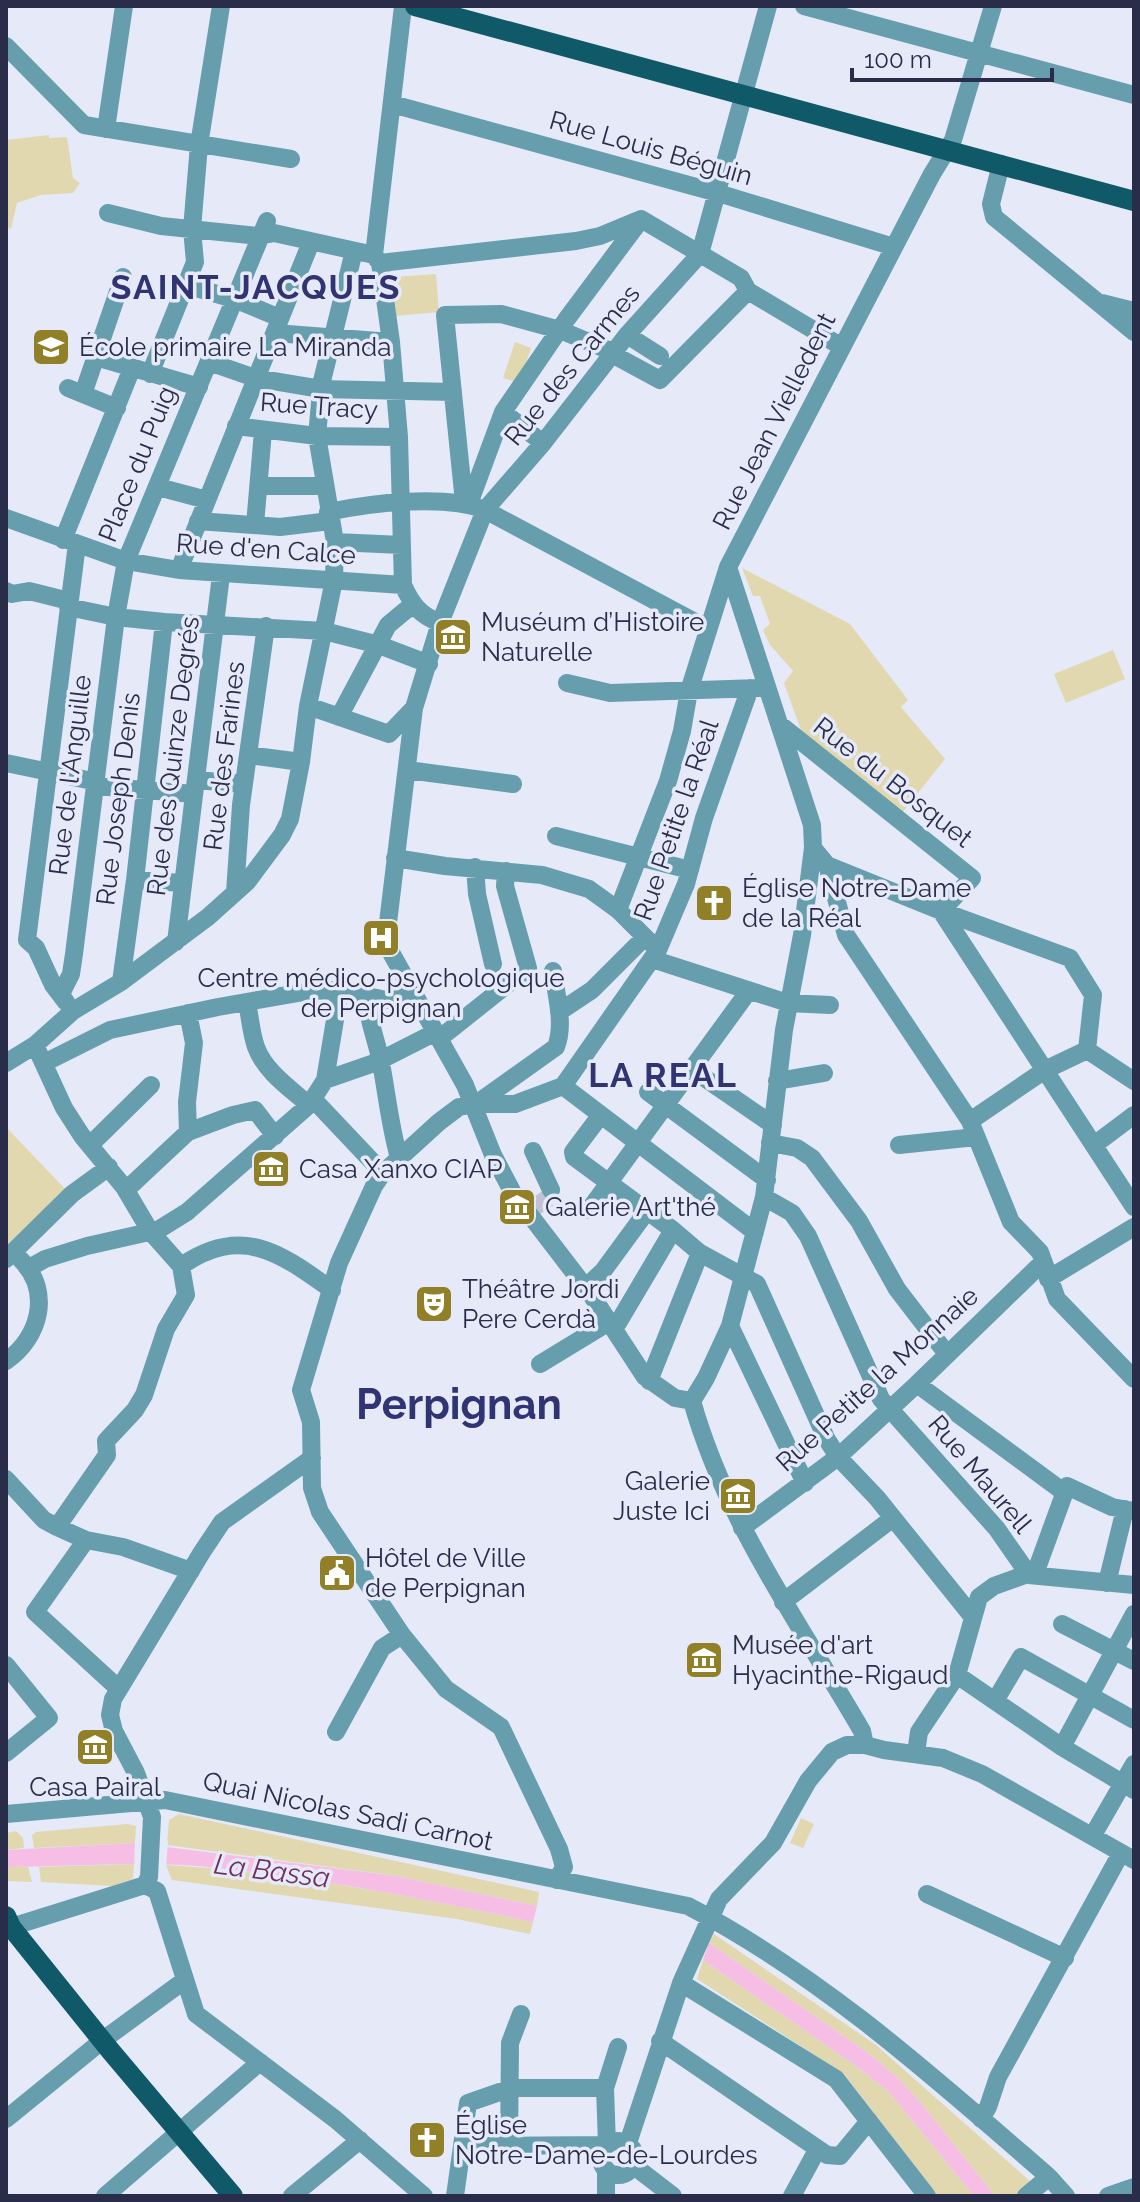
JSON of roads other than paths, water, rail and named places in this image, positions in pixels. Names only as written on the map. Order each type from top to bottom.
[{"type":"main road","points":[[415,6],[1134,201]]},
{"type":"main road","points":[[8,1922],[233,2196]]},
{"type":"street","points":[[106,129],[124,6]]},
{"type":"street","points":[[150,374],[195,262],[192,229],[199,145],[221,6]]},
{"type":"street","points":[[403,6],[377,259],[391,342],[399,437],[403,585],[414,607],[425,617],[440,623]]},
{"type":"street","points":[[700,254],[768,6]]},
{"type":"street","points":[[804,6],[1134,95]]},
{"type":"street","name":"Rue Jean Vielledent","points":[[692,1401],[730,1326],[765,1188],[788,1003],[802,935],[813,848],[812,825],[783,727],[760,688],[728,567],[953,140],[993,6]]},
{"type":"street","points":[[6,46],[84,125],[291,159]]},
{"type":"street","name":"Rue Louis Béguin","points":[[392,104],[718,193],[894,247]]},
{"type":"street","points":[[1001,164],[991,204],[994,217],[1134,332]]},
{"type":"street","points":[[108,213],[161,226],[192,229],[263,228],[377,259],[576,241],[600,236],[641,219]]},
{"type":"street","points":[[641,219],[741,278],[748,291],[842,347]]},
{"type":"street","points":[[641,219],[503,412],[414,708],[387,931],[389,949],[409,990],[465,1085],[493,1155],[649,1381],[675,1398],[692,1401],[704,1439],[742,1528],[862,1731],[865,1745]]},
{"type":"street","points":[[199,387],[263,228]]},
{"type":"street","points":[[179,570],[311,242]]},
{"type":"street","points":[[6,1063],[35,1045],[73,1011],[121,982],[176,942],[241,887],[282,835],[290,819],[308,706],[334,580],[335,542],[317,436],[321,389],[354,251]]},
{"type":"street","name":"Rue des Carmes","points":[[473,505],[543,443],[612,353],[700,254]]},
{"type":"street","points":[[117,408],[76,391],[96,357],[123,277]]},
{"type":"street","points":[[186,285],[234,299],[278,326],[332,339],[391,342]]},
{"type":"street","points":[[473,505],[453,392],[445,315],[501,314],[560,330],[612,353],[660,380],[748,291]]},
{"type":"street","points":[[1095,302],[1134,311]]},
{"type":"street","points":[[627,335],[660,356]]},
{"type":"street","name":"Place du Puig","points":[[96,357],[199,387],[126,561]]},
{"type":"street","points":[[209,362],[255,378],[321,389],[453,392]]},
{"type":"street","name":"Place du Puig","points":[[73,1011],[53,985],[36,948],[27,940],[69,604],[70,542],[132,368]]},
{"type":"street","points":[[503,412],[543,443]]},
{"type":"street","name":"Rue Tracy","points":[[236,426],[317,436],[399,437]]},
{"type":"street","points":[[255,525],[263,431]]},
{"type":"street","points":[[260,486],[324,486]]},
{"type":"street","points":[[158,487],[207,500]]},
{"type":"street","points":[[198,521],[280,527],[358,506],[401,503],[473,505],[708,629]]},
{"type":"street","name":"Rue d'en Calce","points":[[6,518],[126,561],[179,570],[403,585]]},
{"type":"street","points":[[335,542],[402,545]]},
{"type":"street","name":"Rue de l'Anguille","points":[[61,994],[71,974],[116,617],[126,561]]},
{"type":"street","points":[[618,910],[668,781],[689,691],[728,567]]},
{"type":"street","name":"Rue des Quinze Degrés","points":[[176,942],[221,575]]},
{"type":"street","points":[[9,592],[29,591],[116,617],[324,631],[379,645],[429,664]]},
{"type":"street","points":[[339,717],[388,625],[414,607]]},
{"type":"street","name":"Rue Joseph Denis","points":[[121,982],[164,622]]},
{"type":"street","name":"Rue des Farines","points":[[241,887],[244,784],[266,626]]},
{"type":"street","points":[[567,683],[610,693],[760,688]]},
{"type":"street","name":"Rue Petite la Réal","points":[[568,1081],[652,949],[690,870],[704,818],[760,688]]},
{"type":"street","points":[[308,706],[389,734],[414,708]]},
{"type":"street","name":"Rue du Bosquet","points":[[783,727],[972,878],[941,911]]},
{"type":"street","points":[[248,755],[301,762]]},
{"type":"street","points":[[6,763],[96,784],[146,790],[244,784]]},
{"type":"street","points":[[408,770],[513,784]]},
{"type":"street","points":[[556,836],[690,870]]},
{"type":"street","points":[[813,848],[827,865],[846,935],[973,1129],[1011,1222],[1040,1252],[1057,1299],[1134,1379]]},
{"type":"street","points":[[395,858],[542,875],[589,889],[618,910],[652,949],[748,992],[788,1003],[830,1005]]},
{"type":"street","points":[[827,865],[1070,958],[1093,995],[1087,1050]]},
{"type":"street","points":[[475,867],[477,894],[493,964]]},
{"type":"street","points":[[325,1080],[438,1035],[528,968],[505,886],[506,871]]},
{"type":"street","points":[[135,880],[183,883]]},
{"type":"street","points":[[941,911],[1134,1207]]},
{"type":"street","points":[[559,1012],[652,949]]},
{"type":"street","points":[[553,971],[560,1035],[556,1047],[568,1081],[600,1116],[755,1232]]},
{"type":"street","points":[[44,1063],[110,1030],[188,1013],[310,991],[340,990],[386,1000],[409,990]]},
{"type":"street","points":[[29,1268],[57,1255],[158,1230],[187,1212],[275,1136],[311,1103],[325,1080],[340,990]]},
{"type":"street","points":[[589,1210],[748,992]]},
{"type":"street","points":[[367,995],[367,1015],[381,1060],[388,1113],[399,1158]]},
{"type":"street","points":[[247,1002],[256,1047],[271,1071],[311,1103],[383,1173]]},
{"type":"street","points":[[188,1013],[194,1043],[187,1102],[188,1132]]},
{"type":"street","points":[[35,1045],[64,1108],[126,1190],[150,1231],[181,1266],[186,1295],[166,1329],[144,1395],[135,1410],[106,1441],[107,1455],[57,1527]]},
{"type":"street","points":[[474,1104],[556,1047]]},
{"type":"street","points":[[899,1145],[973,1129],[1045,1070],[1087,1050]]},
{"type":"street","points":[[1087,1050],[1134,1081]]},
{"type":"street","points":[[693,1070],[772,1134],[812,1158],[859,1221],[897,1289],[947,1354]]},
{"type":"street","points":[[777,1081],[824,1073]]},
{"type":"street","points":[[557,1880],[564,1867],[559,1849],[501,1727],[446,1689],[402,1635],[320,1512],[312,1488],[311,1422],[301,1390],[351,1233],[383,1173],[459,1107],[515,1104],[568,1081]]},
{"type":"street","points":[[90,1145],[151,1085]]},
{"type":"street","name":"Rue Maurell","points":[[648,1092],[792,1213],[808,1236],[881,1399],[997,1529],[1029,1575]]},
{"type":"street","points":[[126,1190],[188,1132],[233,1115],[255,1110],[275,1136]]},
{"type":"street","points":[[1094,1145],[1134,1115]]},
{"type":"street","points":[[600,1116],[573,1152],[574,1157],[700,1253],[757,1284],[826,1438],[838,1457],[893,1518],[972,1616]]},
{"type":"street","points":[[533,1151],[551,1190]]},
{"type":"street","points":[[6,1361],[17,1354],[29,1339],[37,1316],[38,1285],[29,1268],[10,1256],[72,1194],[109,1167]]},
{"type":"street","points":[[585,1288],[603,1271],[647,1211]]},
{"type":"street","points":[[41,1227],[57,1255]]},
{"type":"street","name":"Rue Petite la Monnaie","points":[[742,1528],[838,1457],[947,1354],[1045,1271],[1134,1227]]},
{"type":"street","points":[[540,1364],[618,1323],[673,1230]]},
{"type":"street","points":[[181,1266],[197,1255],[227,1244],[283,1255],[332,1290]]},
{"type":"street","points":[[649,1381],[700,1253]]},
{"type":"street","points":[[730,1326],[805,1483]]},
{"type":"street","points":[[917,1384],[1066,1490],[1129,1510],[1116,1539],[1107,1583]]},
{"type":"street","points":[[312,1458],[222,1522],[116,1694],[110,1715],[114,1731],[136,1773],[149,1809],[147,1881],[157,1891],[196,2014],[360,2140],[424,2196]]},
{"type":"street","points":[[6,1479],[44,1520],[57,1527],[86,1540],[123,1547],[191,1571]]},
{"type":"street","points":[[916,1753],[919,1732],[957,1675],[979,1597],[994,1586],[1036,1571],[1066,1490]]},
{"type":"street","points":[[783,1602],[893,1518]]},
{"type":"street","points":[[86,1540],[35,1612],[116,1694]]},
{"type":"street","points":[[1029,1575],[1134,1585]]},
{"type":"street","points":[[1062,1747],[1134,1614]]},
{"type":"street","points":[[1062,1624],[1134,1661]]},
{"type":"street","points":[[336,1732],[382,1648],[402,1635]]},
{"type":"street","points":[[995,1701],[1021,1657],[1134,1720]]},
{"type":"street","points":[[6,1665],[49,1718],[6,1753]]},
{"type":"street","points":[[957,1675],[1062,1747],[1128,1786]]},
{"type":"street","points":[[628,2143],[681,1983],[719,1899],[773,1843],[808,1781],[832,1752],[847,1745],[865,1745],[943,1758],[982,1774],[1128,1856],[1092,1908],[998,2077],[974,2097],[974,2113]]},
{"type":"street","points":[[1093,1835],[1128,1786],[1134,1764]]},
{"type":"street","name":"Quai Nicolas Sadi Carnot","points":[[6,1814],[149,1809],[165,1800],[688,1906],[710,1917],[859,2016],[974,2113],[1037,2187],[1066,2196]]},
{"type":"street","points":[[8,1922],[147,1881]]},
{"type":"street","points":[[927,1894],[1065,1958]]},
{"type":"street","points":[[6,2119],[103,2040],[185,1980]]},
{"type":"street","points":[[681,1983],[836,2079],[927,2196]]},
{"type":"street","points":[[509,2147],[510,2043],[521,2014]]},
{"type":"street","points":[[660,2041],[827,2155],[840,2156],[869,2121]]},
{"type":"street","points":[[606,2196],[606,2169],[602,2154],[607,2145],[605,2088],[618,2047]]},
{"type":"street","points":[[105,2196],[260,2062]]},
{"type":"street","points":[[455,2196],[468,2103],[511,2088],[605,2088]]},
{"type":"street","points":[[292,2196],[360,2140]]},
{"type":"street","points":[[464,2146],[607,2145],[617,2141],[628,2143],[635,2153],[634,2166]]},
{"type":"street","points":[[792,2196],[817,2150]]},
{"type":"street","points":[[606,2169],[620,2175],[634,2166]]},
{"type":"street","points":[[634,2166],[673,2196]]},
{"type":"street","points":[[1108,2196],[1134,2187]]},
{"type":"water","name":"La Bassa","points":[[135,1843],[397,1876],[537,1906],[533,1922],[365,1889],[238,1870],[148,1864],[6,1867],[6,1850]]},
{"type":"water","points":[[709,1943],[868,2053],[899,2079],[995,2196],[974,2196],[888,2091],[703,1960]]},
{"type":"tunnel","points":[[533,1208],[553,1195],[551,1190]]},
{"type":"place","name":"École primaire La Miranda","points":[[51,347]]},
{"type":"place","name":"Muséum d’Histoire Naturelle","points":[[453,637]]},
{"type":"place","name":"Église Notre-Dame de la Réal","points":[[714,903]]},
{"type":"place","name":"Centre médico-psychologique de Perpignan","points":[[381,938]]},
{"type":"place","name":"Casa Xanxo CIAP","points":[[271,1169]]},
{"type":"place","name":"Galerie Art'thé","points":[[517,1207]]},
{"type":"place","name":"Théâtre Jordi Pere Cerdà","points":[[434,1304]]},
{"type":"place","name":"Galerie Juste Ici","points":[[738,1496]]},
{"type":"place","name":"Hôtel de Ville de Perpignan","points":[[337,1573]]},
{"type":"place","name":"Musée d'art Hyacinthe-Rigaud","points":[[704,1660]]},
{"type":"place","name":"Casa Pairal","points":[[95,1747]]},
{"type":"place","name":"Église Notre-Dame-de-Lourdes","points":[[427,2140]]},
{"type":"district","name":"SAINT-JACQUES","points":[[256,287]]},
{"type":"district","name":"LA REAL","points":[[663,1075]]},
{"type":"district","name":"Perpignan","points":[[459,1404]]}]
